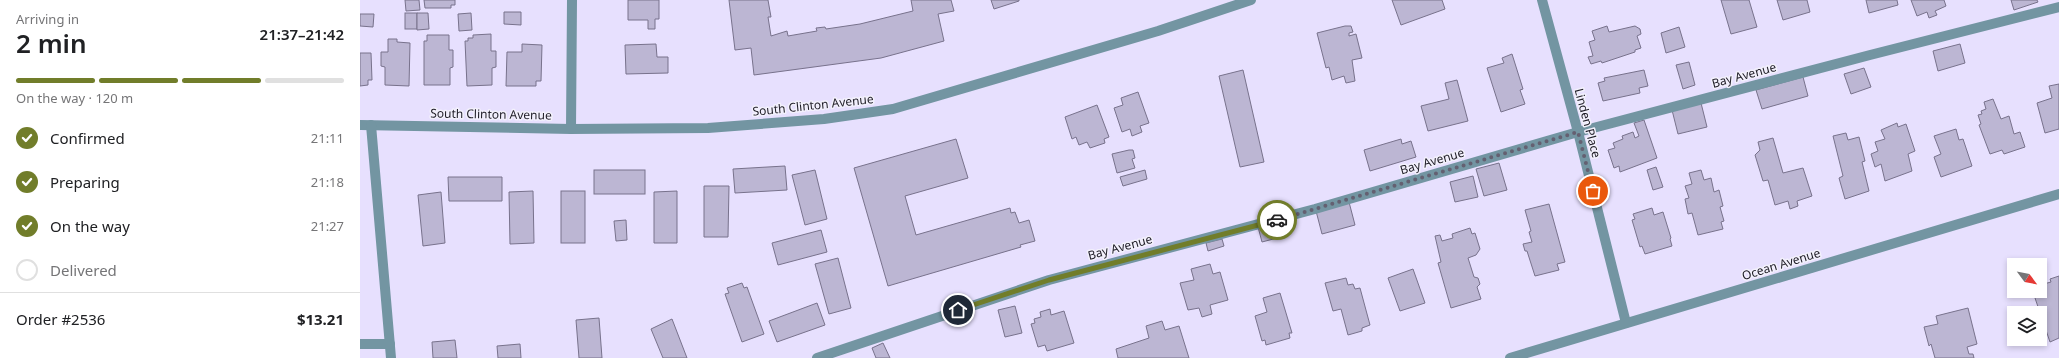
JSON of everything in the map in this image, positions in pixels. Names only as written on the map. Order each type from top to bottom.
[{"type":"street","points":[[571,129],[572,0]]},
{"type":"street","name":"South Clinton Avenue","points":[[360,125],[571,129],[708,128],[824,119],[894,109],[1158,31],[1252,0]]},
{"type":"street","name":"Linden Place","points":[[1542,0],[1578,132],[1626,323]]},
{"type":"street","name":"Bay Avenue","points":[[817,358],[1049,280],[1316,209],[1578,132],[2059,7]]},
{"type":"street","points":[[371,125],[391,358]]},
{"type":"street","name":"Ocean Avenue","points":[[1510,358],[2059,194]]},
{"type":"street","points":[[360,344],[390,344]]},
{"type":"building","points":[[405,0],[419,0],[420,10],[406,11]]},
{"type":"building","points":[[424,0],[455,0],[455,5],[451,5],[451,8],[425,8]]},
{"type":"building","points":[[628,0],[659,0],[659,19],[655,19],[655,29],[648,29],[648,20],[628,20]]},
{"type":"building","points":[[729,0],[768,0],[771,17],[768,17],[771,36],[787,31],[788,36],[817,31],[816,28],[825,27],[826,29],[860,24],[913,11],[911,0],[951,0],[954,11],[938,14],[944,41],[881,58],[754,75],[751,48],[735,50]]},
{"type":"building","points":[[991,0],[1019,0],[1019,1],[994,9]]},
{"type":"building","points":[[1392,0],[1442,0],[1445,9],[1401,25]]},
{"type":"building","points":[[1721,0],[1749,0],[1757,27],[1731,34]]},
{"type":"building","points":[[1777,0],[1807,0],[1810,12],[1783,20]]},
{"type":"building","points":[[1866,0],[1897,0],[1898,5],[1869,13]]},
{"type":"building","points":[[1911,0],[1944,0],[1946,6],[1935,11],[1937,15],[1929,18],[1927,12],[1917,16]]},
{"type":"building","points":[[2011,0],[2037,0],[2038,2],[2014,10]]},
{"type":"building","points":[[504,12],[521,12],[521,25],[504,24]]},
{"type":"building","points":[[405,13],[417,13],[417,29],[405,29]]},
{"type":"building","points":[[417,13],[428,13],[429,29],[417,30]]},
{"type":"building","points":[[471,13],[472,30],[459,31],[458,14]]},
{"type":"building","points":[[360,14],[374,14],[373,27],[360,26]]},
{"type":"building","points":[[1345,26],[1351,26],[1353,32],[1349,33],[1349,36],[1356,34],[1362,58],[1352,60],[1355,81],[1346,83],[1344,76],[1332,80],[1329,67],[1326,68],[1317,33]]},
{"type":"building","points":[[1607,26],[1609,32],[1635,26],[1640,29],[1641,34],[1637,36],[1641,48],[1635,50],[1635,52],[1602,63],[1601,61],[1591,64],[1588,57],[1593,56],[1589,42],[1595,40],[1592,31]]},
{"type":"building","points":[[1679,27],[1685,47],[1666,53],[1661,33]]},
{"type":"building","points":[[491,34],[491,51],[496,51],[496,67],[492,68],[492,85],[467,86],[465,41],[468,41],[468,38],[473,38],[473,35]]},
{"type":"building","points":[[427,35],[449,35],[449,50],[453,50],[453,67],[450,68],[450,85],[424,85],[424,41],[427,41]]},
{"type":"building","points":[[388,39],[397,39],[397,42],[410,43],[409,86],[385,85],[385,67],[381,66],[381,52],[388,52]]},
{"type":"building","points":[[522,44],[542,45],[541,81],[536,81],[536,86],[506,86],[507,52],[522,52]]},
{"type":"building","points":[[656,44],[657,57],[668,57],[668,73],[626,74],[625,45]]},
{"type":"building","points":[[1960,44],[1965,63],[1938,71],[1933,51]]},
{"type":"building","points":[[360,53],[371,53],[372,80],[368,80],[368,85],[360,86]]},
{"type":"building","points":[[1512,54],[1523,89],[1520,90],[1525,104],[1501,112],[1487,68],[1504,63],[1502,58]]},
{"type":"building","points":[[1689,62],[1695,85],[1683,89],[1676,65]]},
{"type":"building","points":[[1864,68],[1871,87],[1851,94],[1844,74]]},
{"type":"building","points":[[1243,70],[1264,162],[1240,167],[1219,76]]},
{"type":"building","points":[[1644,70],[1648,86],[1639,88],[1640,93],[1603,101],[1598,83],[1605,81],[1604,78]]},
{"type":"building","points":[[1803,77],[1808,96],[1762,109],[1756,90]]},
{"type":"building","points":[[1457,80],[1468,121],[1428,131],[1421,106],[1449,99],[1445,83]]},
{"type":"building","points":[[2059,84],[2059,129],[2045,133],[2037,103],[2052,98],[2049,86]]},
{"type":"building","points":[[1138,92],[1149,123],[1140,126],[1142,132],[1132,136],[1130,129],[1122,132],[1114,108],[1123,105],[1121,98]]},
{"type":"building","points":[[1993,99],[2001,119],[2009,116],[2014,134],[2020,132],[2025,147],[2004,154],[2002,150],[1990,154],[1979,125],[1981,124],[1978,115],[1982,114],[1981,111],[1986,109],[1984,102]]},
{"type":"building","points":[[1701,103],[1707,127],[1678,134],[1672,110]]},
{"type":"building","points":[[1097,105],[1109,137],[1104,139],[1105,143],[1090,148],[1087,142],[1079,145],[1076,137],[1072,139],[1065,117]]},
{"type":"building","points":[[1644,120],[1657,158],[1620,172],[1619,166],[1614,168],[1608,150],[1615,148],[1613,143],[1623,139],[1622,136],[1633,132],[1635,138],[1639,136],[1634,123]]},
{"type":"building","points":[[1897,123],[1898,127],[1906,124],[1915,151],[1908,154],[1912,171],[1885,181],[1881,164],[1875,167],[1871,154],[1878,151],[1875,142],[1885,139],[1881,130]]},
{"type":"building","points":[[1956,129],[1959,140],[1963,139],[1972,166],[1941,177],[1934,157],[1941,154],[1934,136]]},
{"type":"building","points":[[1846,133],[1848,140],[1859,137],[1865,161],[1862,162],[1869,191],[1845,199],[1839,178],[1843,176],[1833,136]]},
{"type":"building","points":[[1773,138],[1783,173],[1803,168],[1812,196],[1797,201],[1798,206],[1790,209],[1788,201],[1775,205],[1768,180],[1763,181],[1755,155],[1760,150],[1758,142]]},
{"type":"building","points":[[956,139],[968,178],[905,196],[916,235],[1010,208],[1011,213],[1015,212],[1019,223],[1029,220],[1035,241],[1020,245],[1021,247],[888,286],[854,168]]},
{"type":"building","points":[[1401,139],[1402,144],[1411,141],[1416,157],[1370,171],[1364,150]]},
{"type":"building","points":[[1133,150],[1135,158],[1132,159],[1135,168],[1117,173],[1112,154]]},
{"type":"building","points":[[1499,163],[1507,190],[1484,196],[1476,169]]},
{"type":"building","points":[[785,166],[787,190],[735,193],[733,169]]},
{"type":"building","points":[[1656,167],[1663,187],[1653,190],[1647,170]]},
{"type":"building","points":[[594,170],[645,170],[645,194],[594,194]]},
{"type":"building","points":[[815,170],[827,219],[805,225],[792,175]]},
{"type":"building","points":[[1145,170],[1147,179],[1123,186],[1120,177]]},
{"type":"building","points":[[1701,170],[1704,180],[1711,178],[1714,192],[1719,190],[1723,206],[1720,207],[1724,221],[1721,222],[1723,229],[1698,235],[1692,213],[1688,214],[1685,199],[1689,198],[1685,186],[1692,184],[1689,173]]},
{"type":"building","points":[[1473,176],[1478,197],[1455,202],[1450,182]]},
{"type":"building","points":[[448,177],[502,177],[502,201],[449,201]]},
{"type":"building","points":[[704,186],[729,186],[728,237],[704,237]]},
{"type":"building","points":[[533,191],[534,243],[510,244],[509,192]]},
{"type":"building","points":[[561,191],[585,191],[585,243],[561,243]]},
{"type":"building","points":[[677,191],[677,243],[654,243],[654,192]]},
{"type":"building","points":[[441,192],[445,243],[423,246],[418,195]]},
{"type":"building","points":[[1349,202],[1355,225],[1322,234],[1316,211]]},
{"type":"building","points":[[1549,204],[1565,262],[1557,264],[1559,270],[1535,276],[1527,251],[1525,251],[1523,244],[1532,242],[1529,232],[1531,231],[1525,210]]},
{"type":"building","points":[[1652,208],[1654,215],[1663,212],[1672,246],[1645,254],[1642,246],[1640,247],[1632,220],[1635,219],[1633,214]]},
{"type":"building","points":[[626,220],[627,240],[616,241],[614,221]]},
{"type":"building","points":[[1280,221],[1284,233],[1277,236],[1277,238],[1262,242],[1258,227]]},
{"type":"building","points":[[1470,228],[1472,234],[1475,233],[1480,249],[1476,255],[1468,258],[1474,277],[1478,278],[1480,284],[1477,287],[1481,299],[1451,308],[1438,263],[1441,262],[1435,236],[1440,235],[1442,241],[1453,238],[1452,234]]},
{"type":"building","points":[[821,230],[827,252],[778,265],[772,243]]},
{"type":"building","points":[[1222,239],[1224,246],[1208,251],[1206,243]]},
{"type":"building","points":[[838,258],[851,308],[829,314],[815,264]]},
{"type":"building","points":[[1210,264],[1213,274],[1220,272],[1228,300],[1210,305],[1212,314],[1202,317],[1199,308],[1188,310],[1180,283],[1194,280],[1191,269]]},
{"type":"building","points":[[1413,269],[1425,303],[1400,311],[1388,278]]},
{"type":"building","points":[[2059,276],[2059,338],[2050,342],[2047,333],[2047,306],[2038,306],[2035,298],[2047,298],[2047,283],[2051,282],[2050,279]]},
{"type":"building","points":[[1346,278],[1348,285],[1353,284],[1355,289],[1360,288],[1370,325],[1362,328],[1362,331],[1348,335],[1341,309],[1333,311],[1325,283]]},
{"type":"building","points":[[742,283],[744,288],[747,287],[764,334],[742,342],[725,294],[729,293],[727,288]]},
{"type":"building","points":[[1280,293],[1292,333],[1289,333],[1290,338],[1266,345],[1265,340],[1262,341],[1255,316],[1267,312],[1263,298]]},
{"type":"building","points":[[817,303],[825,325],[777,342],[769,321]]},
{"type":"building","points":[[1015,306],[1022,333],[1005,337],[998,310]]},
{"type":"building","points":[[1968,308],[1977,344],[1967,347],[1969,354],[1973,354],[1974,358],[1935,358],[1931,344],[1929,346],[1924,327],[1938,324],[1936,316]]},
{"type":"building","points":[[1050,309],[1051,315],[1064,311],[1074,343],[1047,351],[1045,345],[1038,347],[1031,324],[1035,323],[1034,319],[1041,317],[1040,312]]},
{"type":"building","points":[[599,318],[602,358],[579,358],[576,320]]},
{"type":"building","points":[[672,319],[687,358],[663,358],[651,329]]},
{"type":"building","points":[[1162,321],[1165,330],[1179,326],[1189,358],[1118,358],[1116,349],[1149,338],[1146,326]]},
{"type":"building","points":[[455,340],[457,358],[433,358],[432,342]]},
{"type":"building","points":[[883,343],[890,358],[876,358],[872,348]]},
{"type":"building","points":[[520,344],[521,358],[498,358],[497,346]]},
{"type":"way so far","points":[[1277,220],[1578,132],[1593,191]]},
{"type":"route","points":[[958,310],[1049,280],[1277,220]]}]
